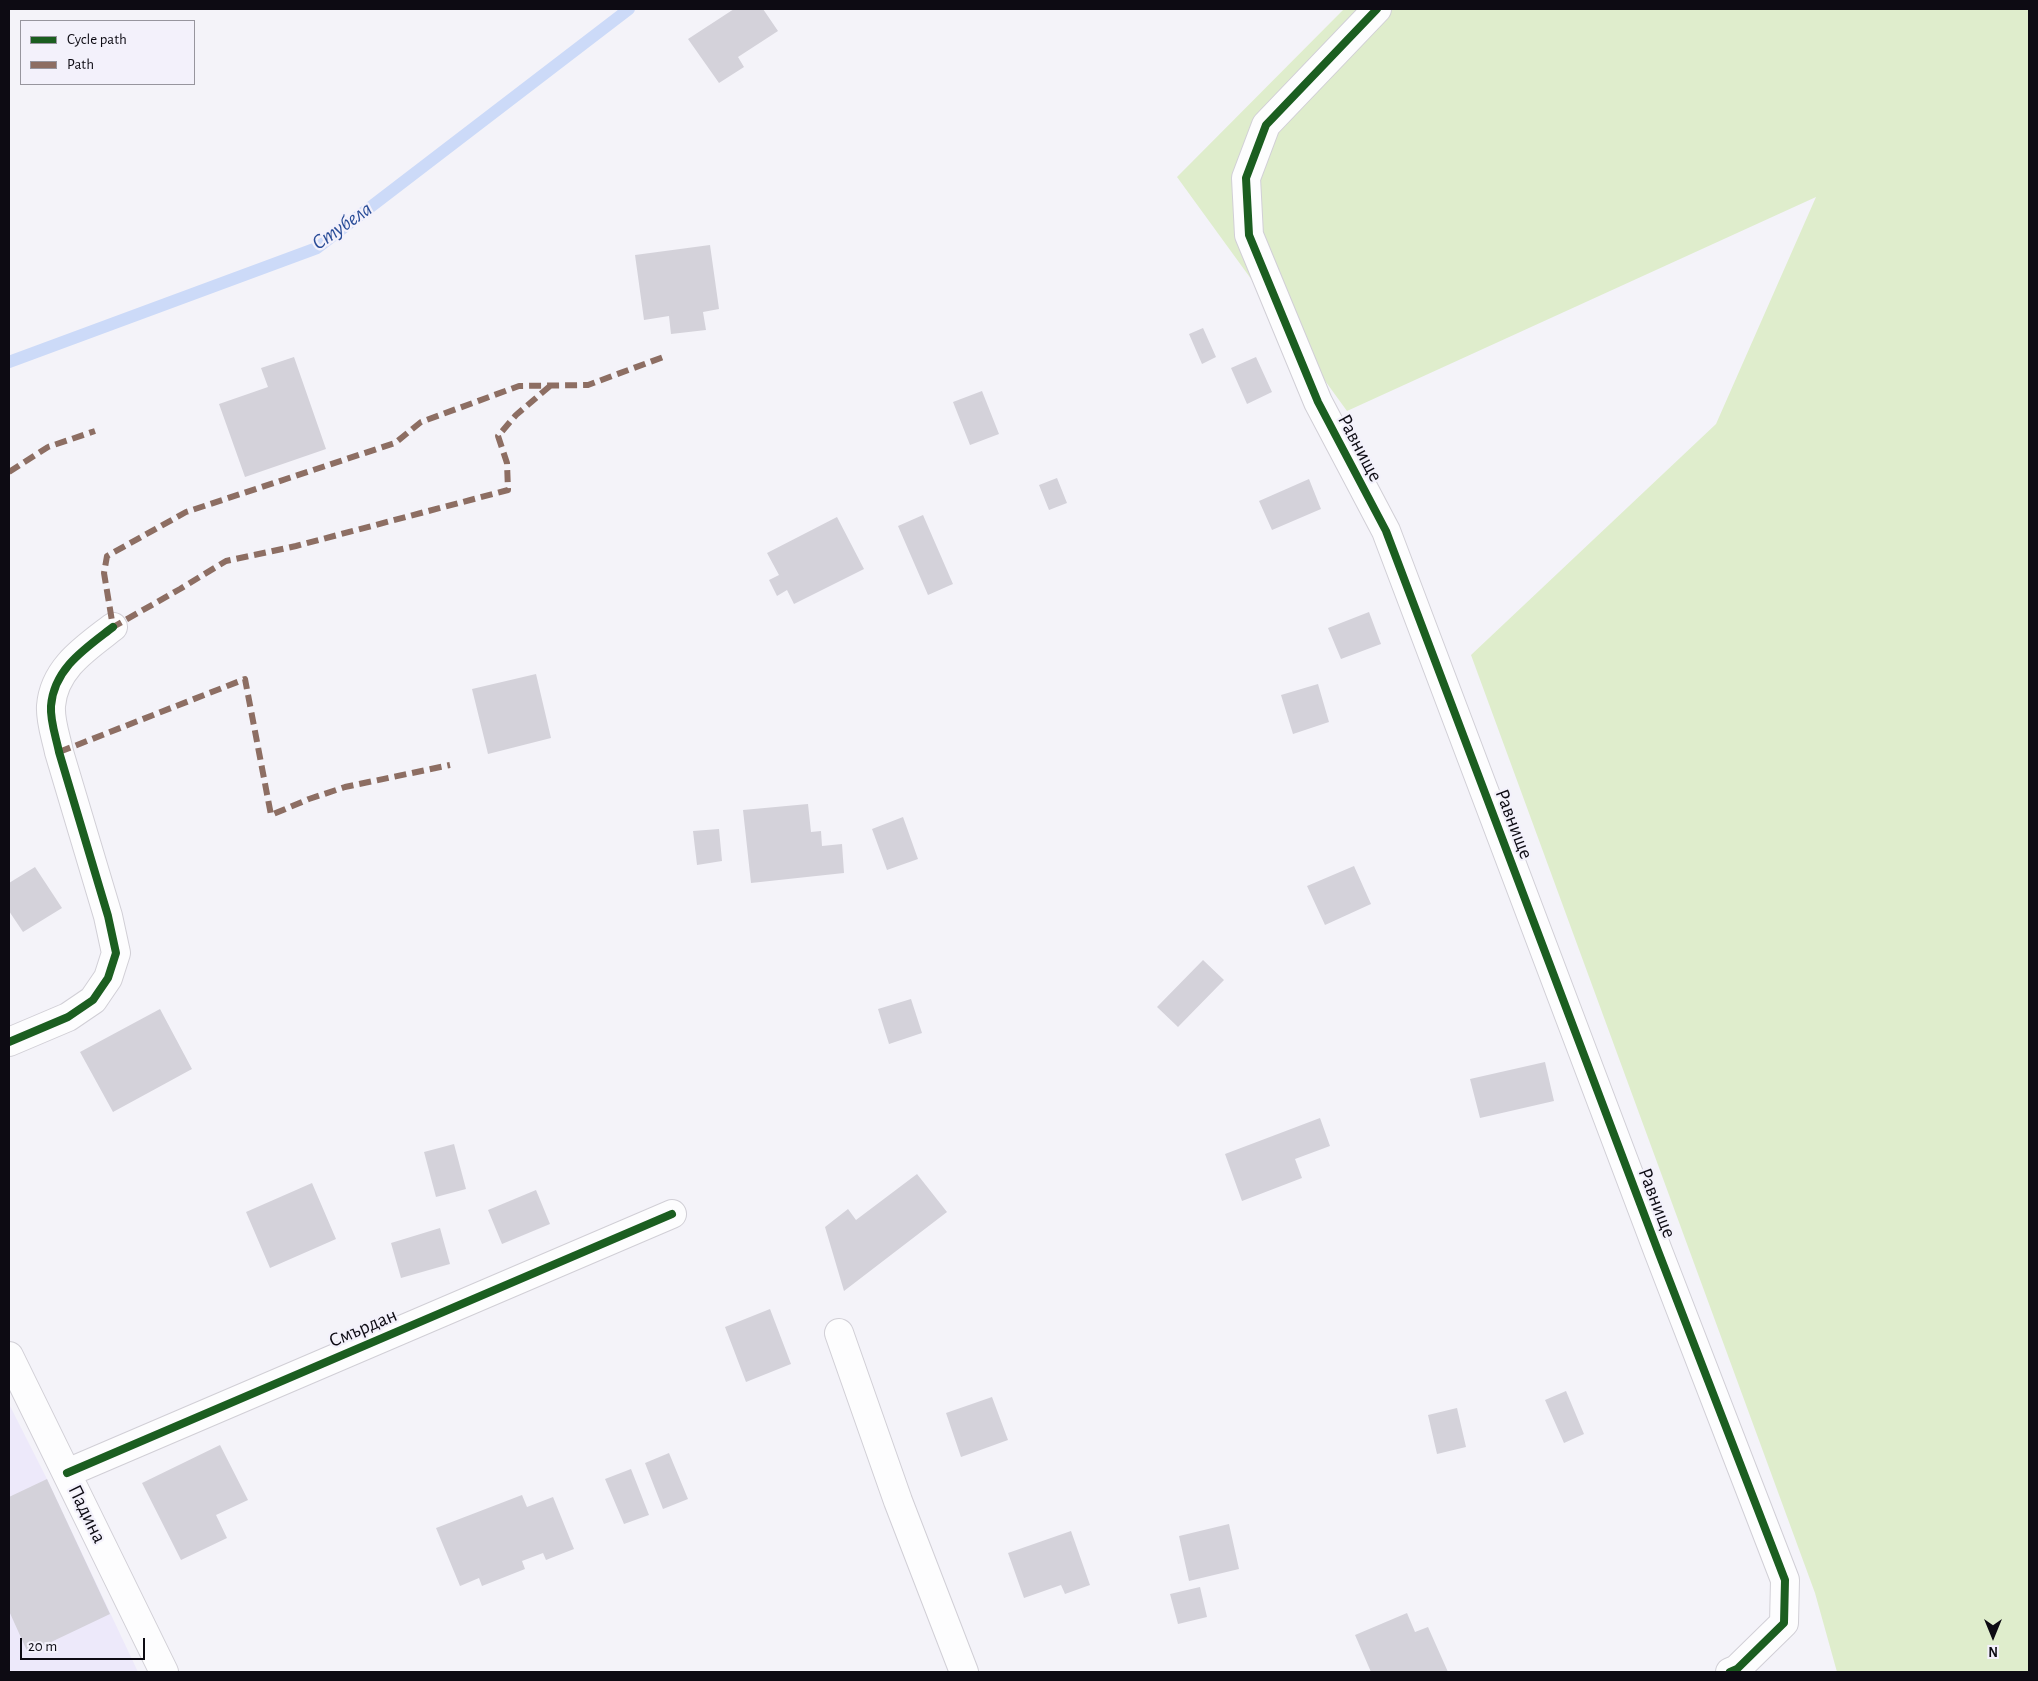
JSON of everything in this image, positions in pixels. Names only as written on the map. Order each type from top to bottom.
[{"type":"street","name":"Равнище","points":[[1378,9],[1266,125],[1246,178],[1249,235],[1318,402],[1386,531],[1658,1251],[1785,1580],[1784,1624],[1737,1669],[1730,1672]]},
{"type":"street","points":[[9,1042],[68,1017],[93,1000],[108,978],[116,953],[108,916],[59,752],[51,706],[54,689],[60,675],[73,658],[113,627]]},
{"type":"street","name":"Смърдан","points":[[67,1473],[672,1214]]},
{"type":"street","points":[[838,1333],[898,1501],[964,1672]]},
{"type":"street","name":"Падина","points":[[9,1356],[164,1672]]},
{"type":"shaded area","points":[[9,1404],[47,1479],[138,1672],[9,1672]]},
{"type":"green space","points":[[1344,9],[2029,9],[2029,1672],[1837,1672],[1815,1593],[1471,655],[1716,424],[1816,197],[1347,411],[1177,177]]},
{"type":"building","points":[[734,9],[763,9],[778,31],[738,57],[744,67],[719,83],[688,39]]},
{"type":"building","points":[[710,245],[719,309],[703,312],[706,330],[671,334],[669,316],[644,320],[635,255]]},
{"type":"building","points":[[1203,328],[1216,357],[1202,364],[1189,334]]},
{"type":"building","points":[[294,357],[326,449],[245,477],[219,404],[268,387],[261,368]]},
{"type":"building","points":[[1256,357],[1272,392],[1247,404],[1231,368]]},
{"type":"building","points":[[982,391],[999,434],[970,445],[953,402]]},
{"type":"building","points":[[1057,478],[1067,503],[1049,510],[1039,485]]},
{"type":"building","points":[[1309,479],[1321,509],[1272,530],[1259,501]]},
{"type":"building","points":[[923,515],[953,584],[928,595],[898,526]]},
{"type":"building","points":[[837,517],[864,569],[794,604],[787,590],[777,596],[769,580],[779,575],[767,553]]},
{"type":"building","points":[[1369,612],[1381,644],[1341,659],[1328,628]]},
{"type":"building","points":[[536,674],[551,738],[488,754],[472,689]]},
{"type":"building","points":[[1318,684],[1329,722],[1293,734],[1281,695]]},
{"type":"building","points":[[808,804],[811,832],[821,831],[822,846],[842,844],[844,873],[751,883],[743,810]]},
{"type":"building","points":[[903,817],[918,859],[887,870],[872,829]]},
{"type":"building","points":[[719,829],[722,861],[697,865],[693,831]]},
{"type":"building","points":[[1354,866],[1371,904],[1325,925],[1307,886]]},
{"type":"building","points":[[35,867],[62,908],[23,932],[9,911],[9,883]]},
{"type":"building","points":[[1203,960],[1224,980],[1178,1027],[1157,1007]]},
{"type":"building","points":[[911,999],[922,1033],[889,1044],[878,1009]]},
{"type":"building","points":[[160,1009],[192,1069],[113,1112],[80,1052]]},
{"type":"building","points":[[1545,1062],[1554,1101],[1480,1118],[1470,1079]]},
{"type":"building","points":[[1320,1118],[1330,1146],[1295,1159],[1302,1178],[1242,1201],[1225,1154]]},
{"type":"building","points":[[454,1144],[466,1189],[436,1197],[424,1152]]},
{"type":"building","points":[[917,1174],[947,1212],[844,1291],[825,1227],[848,1209],[856,1220]]},
{"type":"building","points":[[312,1183],[336,1239],[270,1268],[246,1212]]},
{"type":"building","points":[[536,1190],[550,1224],[502,1244],[488,1210]]},
{"type":"building","points":[[440,1228],[450,1264],[401,1278],[391,1243]]},
{"type":"building","points":[[770,1309],[791,1364],[746,1382],[725,1327]]},
{"type":"building","points":[[1566,1391],[1584,1434],[1564,1443],[1545,1400]]},
{"type":"building","points":[[992,1397],[1008,1440],[961,1457],[946,1413]]},
{"type":"building","points":[[1457,1408],[1466,1447],[1437,1454],[1428,1415]]},
{"type":"building","points":[[220,1445],[248,1500],[216,1515],[227,1538],[181,1560],[142,1483]]},
{"type":"building","points":[[669,1453],[688,1499],[663,1509],[645,1463]]},
{"type":"building","points":[[631,1469],[649,1515],[624,1524],[605,1479]]},
{"type":"building","points":[[47,1479],[110,1614],[28,1653],[9,1611],[9,1497]]},
{"type":"building","points":[[522,1495],[527,1507],[553,1497],[574,1549],[546,1560],[543,1553],[522,1561],[525,1569],[482,1586],[479,1578],[460,1586],[436,1528]]},
{"type":"building","points":[[1229,1524],[1239,1569],[1189,1581],[1179,1536]]},
{"type":"building","points":[[1071,1531],[1090,1585],[1065,1594],[1061,1585],[1024,1598],[1008,1553]]},
{"type":"building","points":[[1200,1587],[1207,1617],[1178,1624],[1170,1594]]},
{"type":"building","points":[[1407,1613],[1415,1632],[1428,1627],[1448,1672],[1371,1672],[1355,1635]]},
{"type":"waterway","name":"Стубела","points":[[9,362],[317,248],[629,9]]},
{"type":"marked path","points":[[550,386],[516,415],[498,436],[507,463],[508,490],[296,546],[226,561],[113,627],[104,573],[107,556],[186,512],[395,443],[421,422],[519,386],[588,385],[666,356]]},
{"type":"marked path","points":[[9,472],[48,447],[95,431]]},
{"type":"marked path","points":[[59,752],[245,679],[271,815],[309,799],[345,787],[450,765]]},
{"type":"cycle path","points":[[1377,9],[1266,125],[1246,178],[1249,235],[1318,402],[1386,531],[1658,1251],[1785,1580],[1784,1623],[1737,1669],[1730,1672]]},
{"type":"cycle path","points":[[9,1042],[68,1017],[93,1000],[108,978],[116,953],[108,916],[59,752],[51,712],[53,693],[65,670],[82,651],[113,627]]},
{"type":"cycle path","points":[[67,1473],[672,1214]]}]
